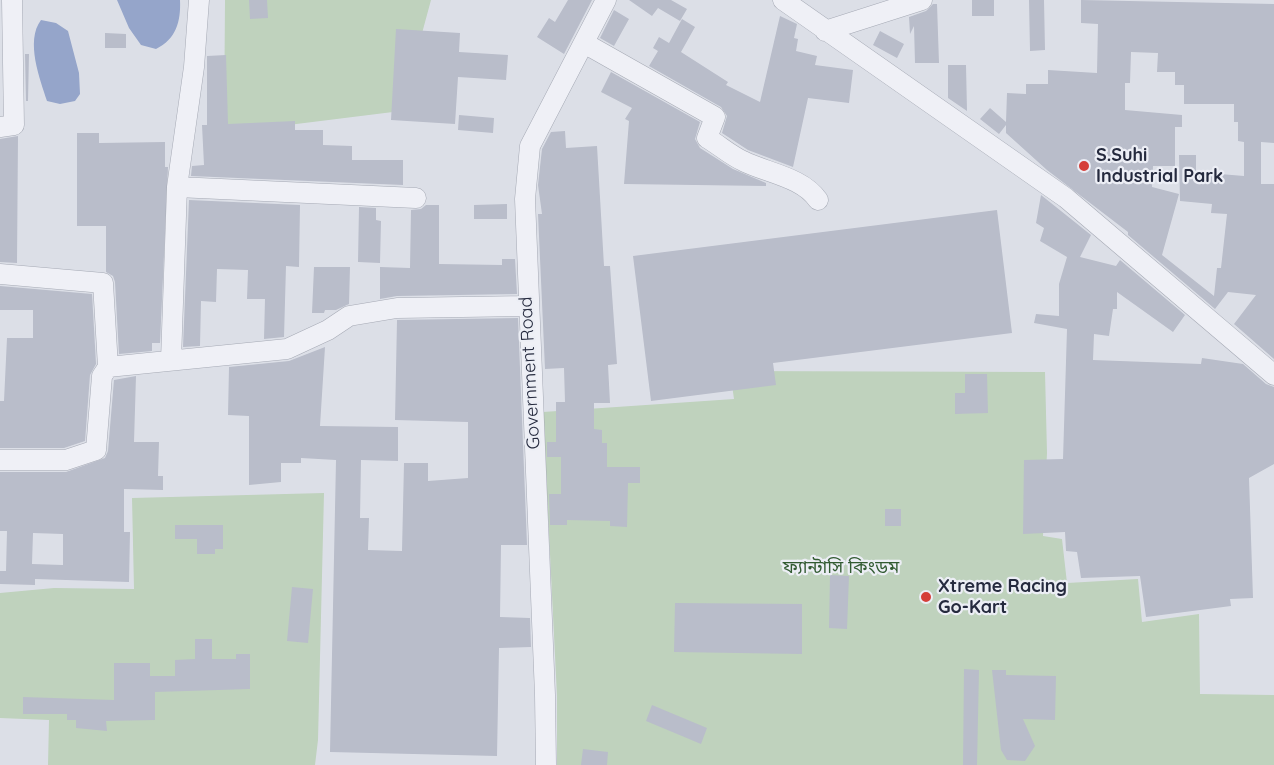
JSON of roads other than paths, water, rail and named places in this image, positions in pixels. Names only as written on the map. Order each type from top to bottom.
[{"type":"street","points":[[0,127],[14,125],[12,0]]},
{"type":"street","points":[[171,360],[177,187],[195,67],[199,0]]},
{"type":"street","name":"Government Road","points":[[546,765],[545,695],[527,306],[525,199],[530,146],[606,0]]},
{"type":"street","points":[[783,0],[1066,198],[1274,375]]},
{"type":"street","points":[[825,31],[861,9],[922,0]]},
{"type":"street","points":[[584,43],[716,117],[707,138],[744,162],[788,179],[814,194],[818,200]]},
{"type":"street","points":[[177,187],[416,198]]},
{"type":"street","points":[[0,274],[103,283],[108,367],[102,376],[96,450],[66,460],[0,460]]},
{"type":"street","points":[[108,367],[287,349],[328,330],[349,316],[397,308],[527,306]]},
{"type":"water","points":[[117,0],[180,0],[178,23],[173,35],[156,49],[141,45],[129,28]]},
{"type":"water","points":[[41,20],[56,23],[68,31],[79,73],[80,94],[75,101],[60,104],[47,101],[34,49],[36,29]]},
{"type":"place","name":"S.Suhi Industrial Park","points":[[1084,166]]},
{"type":"place","name":"Xtreme Racing Go-Kart","points":[[926,597]]},
{"type":"park label","name":"ফ্যান্টাসি কিংডম","points":[[841,568]]}]
